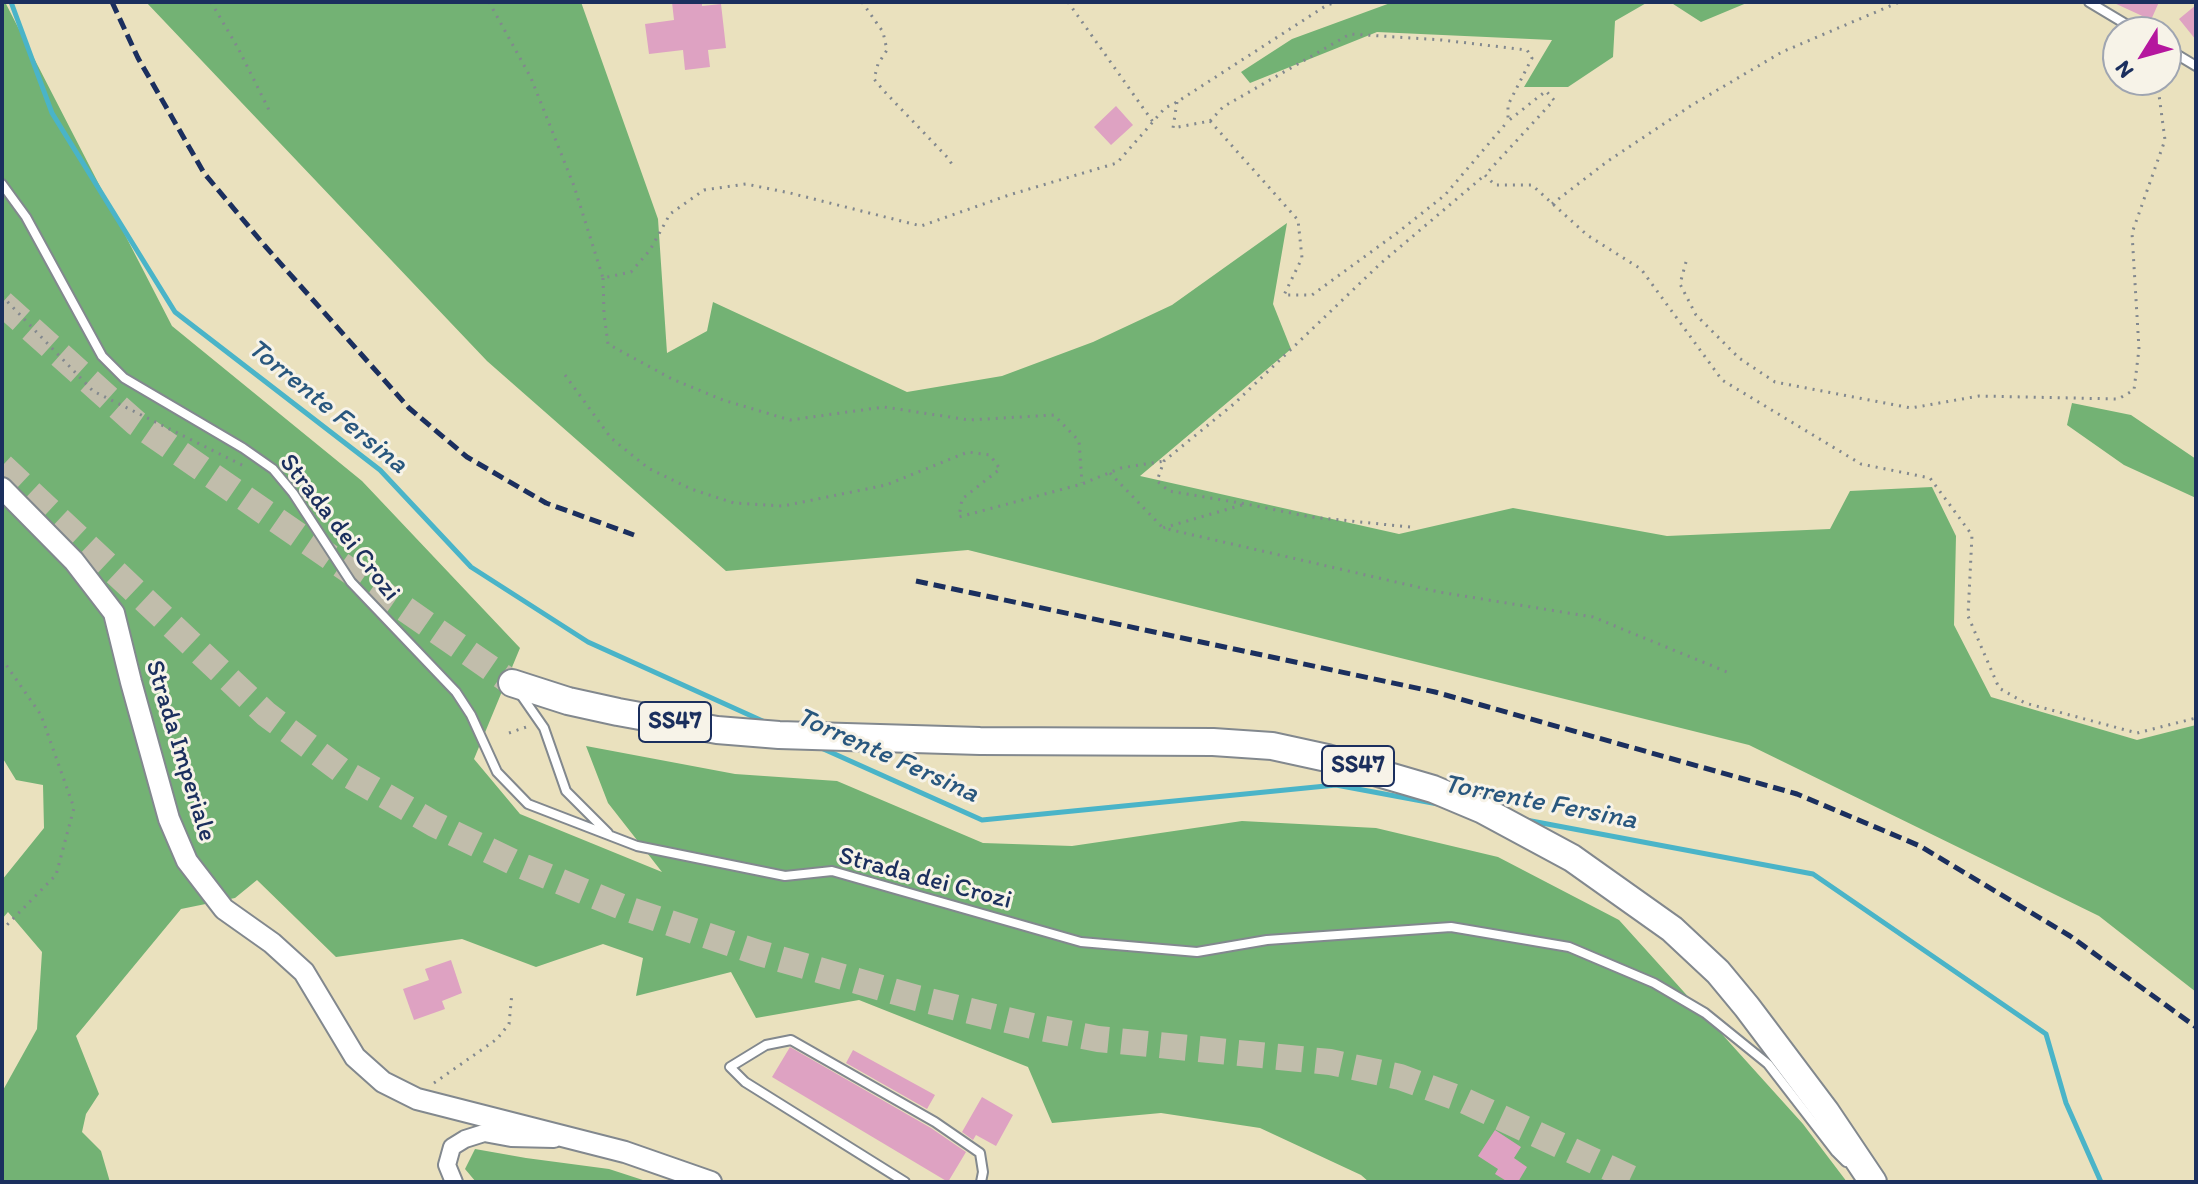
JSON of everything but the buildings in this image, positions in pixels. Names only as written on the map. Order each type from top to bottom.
[{"type":"highway","name":"SS47","points":[[512,683],[568,701],[717,730],[924,740],[1257,745],[1327,758],[1394,776],[1458,799],[1572,858],[1672,929],[1697,952],[1718,972],[1780,1048],[1873,1182]]},
{"type":"street","name":"Strada Imperiale","points":[[2,488],[74,561],[114,613],[169,819],[187,861],[224,909],[272,943],[304,972],[355,1057],[383,1082],[417,1099],[625,1152],[711,1182]]},
{"type":"street","points":[[454,1182],[447,1165],[452,1147],[465,1139],[484,1133],[511,1138],[576,1139]]},
{"type":"lane","points":[[2089,2],[2112,16]]},
{"type":"lane","name":"Strada dei Crozi","points":[[2,184],[26,217],[102,356],[124,378],[273,469],[293,493],[351,582],[456,692],[471,715],[497,772],[528,804],[637,846],[785,876],[832,871],[1081,942],[1197,952],[1267,940],[1451,927],[1569,947],[1654,983],[1712,1019],[1768,1064],[1836,1152],[1866,1182]]},
{"type":"lane","points":[[512,683],[540,722],[566,791],[612,837]]},
{"type":"lane","points":[[905,1182],[745,1082],[730,1067],[766,1045],[791,1040],[935,1122],[980,1153],[981,1182]]},
{"type":"path","points":[[211,2],[269,110]]},
{"type":"path","points":[[489,2],[531,78],[574,186],[603,278],[608,344],[672,379],[723,400],[790,420],[884,407],[969,420],[1054,415],[1079,441],[1082,484]]},
{"type":"path","points":[[862,2],[883,32],[887,50],[878,64],[874,79],[953,166]]},
{"type":"path","points":[[1068,2],[1153,122]]},
{"type":"path","points":[[603,278],[631,272],[650,250],[670,214],[704,190],[746,184],[921,226],[1009,195],[1117,163],[1165,108],[1327,5],[1338,2]]},
{"type":"path","points":[[1552,204],[1608,161],[1692,105],[1782,52],[1904,2]]},
{"type":"path","points":[[1177,102],[1173,128],[1210,121],[1223,107],[1350,34],[1527,50],[1532,58],[1508,105],[1508,121]]},
{"type":"path","points":[[565,375],[611,438],[648,468],[691,489],[734,503],[783,506],[886,485],[968,452],[990,455],[1000,469],[962,499],[959,517],[1082,484],[1121,468],[1164,461],[1235,403],[1380,264],[1485,175],[1554,100],[1546,91],[1508,121],[1445,195],[1312,295],[1284,295],[1302,258],[1298,220],[1210,121]]},
{"type":"path","points":[[1686,262],[1680,284],[1696,315],[1739,358],[1775,382],[1911,408],[1979,396],[2118,399],[2134,390],[2139,349],[2132,233],[2165,140],[2159,96]]},
{"type":"path","points":[[1485,175],[1495,185],[1532,185],[1587,235],[1641,269],[1722,380],[1861,464],[1930,478],[1972,535],[1968,616],[1999,688],[2025,703],[2137,733],[2196,718]]},
{"type":"path","points":[[2,296],[93,391],[253,470]]},
{"type":"path","points":[[1164,461],[1157,481],[1169,491],[1311,517],[1410,527]]},
{"type":"path","points":[[1110,473],[1163,528],[1439,592],[1593,617],[1732,674]]},
{"type":"path","points":[[1163,528],[1246,504]]},
{"type":"path","points":[[2,659],[41,715],[74,808],[56,875],[2,930]]},
{"type":"path","points":[[509,733],[540,722]]},
{"type":"path","points":[[417,1099],[439,1078],[497,1039],[509,1024],[512,993]]},
{"type":"green space","points":[[2,2],[5,2],[172,326],[362,481],[520,648],[474,759],[520,814],[662,872],[608,803],[586,746],[735,774],[837,781],[983,843],[1072,846],[1242,821],[1376,828],[1498,857],[1619,920],[1803,1124],[1847,1182],[1369,1182],[1361,1175],[1260,1128],[1161,1113],[1052,1123],[1028,1067],[859,1000],[756,1018],[731,972],[636,996],[643,958],[603,944],[536,967],[462,939],[336,957],[257,880],[235,898],[181,909],[76,1036],[99,1094],[86,1114],[82,1132],[101,1151],[110,1182],[2,1182],[2,1092],[37,1029],[42,952],[8,912],[2,919],[2,880],[44,828],[43,785],[16,780],[2,757]]},
{"type":"green space","points":[[146,2],[581,2],[658,219],[667,353],[707,331],[713,302],[907,392],[1002,376],[1093,342],[1172,305],[1287,223],[1273,304],[1291,349],[1140,476],[1399,534],[1513,508],[1667,536],[1830,529],[1850,491],[1932,487],[1956,536],[1954,625],[1991,697],[2137,740],[2196,725],[2196,992],[2099,916],[1749,745],[968,550],[726,571],[487,361]]},
{"type":"green space","points":[[1393,2],[1648,2],[1615,21],[1613,57],[1568,87],[1524,87],[1552,40],[1377,32],[1250,83],[1241,72],[1292,39]]},
{"type":"green space","points":[[1670,2],[1749,2],[1701,22]]},
{"type":"green space","points":[[2072,403],[2131,415],[2196,459],[2196,498],[2124,465],[2067,425]]},
{"type":"green space","points":[[475,1149],[609,1169],[649,1182],[476,1182],[465,1169]]},
{"type":"waterway","name":"Torrente Fersina","points":[[11,2],[52,113],[175,312],[380,470],[471,567],[588,642],[767,723]]},
{"type":"waterway","name":"Torrente Fersina","points":[[819,747],[982,820],[1336,785],[1438,804]]},
{"type":"waterway","name":"Torrente Fersina","points":[[1526,820],[1813,874],[2046,1034],[2066,1103],[2101,1182]]},
{"type":"tunnel","points":[[2,303],[136,423],[512,683]]},
{"type":"tunnel","points":[[2,466],[266,714],[342,771],[434,824],[515,863],[622,907],[759,953],[917,998],[1036,1027],[1098,1039],[1330,1062],[1400,1077],[1463,1100],[1639,1182]]},
{"type":"railway","points":[[112,2],[138,58],[204,173],[409,408],[467,457],[546,503],[634,535]]},
{"type":"railway","points":[[916,581],[1435,692],[1797,794],[1920,846],[2070,936],[2196,1027]]}]
